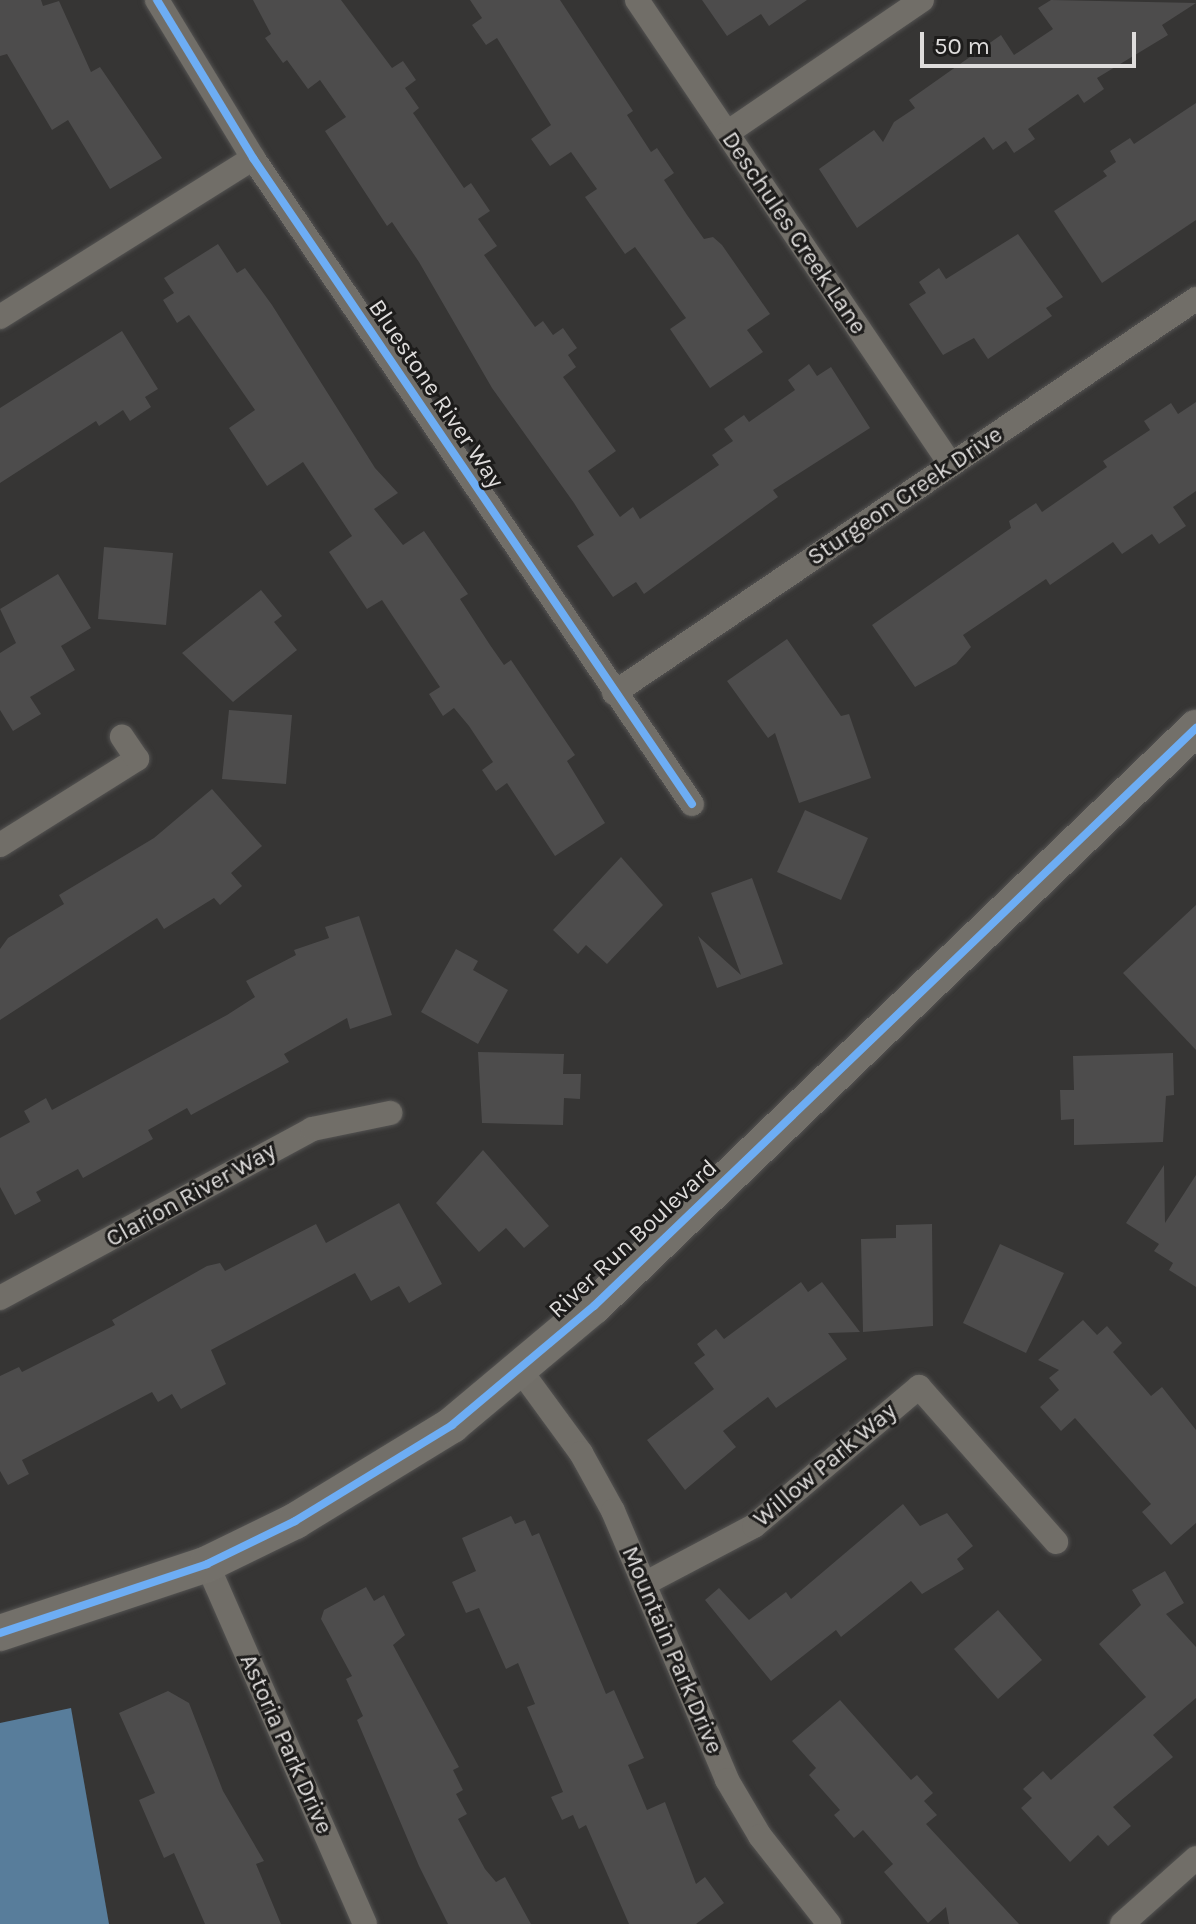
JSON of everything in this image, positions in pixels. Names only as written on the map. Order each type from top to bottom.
[{"type":"street","name":"Bluestone River Way","points":[[157,0],[253,158],[692,804]]},
{"type":"street","name":"Deschules Creek Lane","points":[[637,0],[951,465]]},
{"type":"street","points":[[727,133],[922,0]]},
{"type":"street","points":[[0,317],[253,158]]},
{"type":"street","name":"Sturgeon Creek Drive","points":[[614,693],[1196,299]]},
{"type":"street","name":"River Run Boulevard","points":[[0,1633],[207,1564],[375,1476],[521,1371],[1196,728]]},
{"type":"street","points":[[0,845],[137,759],[122,737]]},
{"type":"street","name":"Clarion River Way","points":[[0,1298],[312,1129],[390,1113]]},
{"type":"street","name":"Mountain Park Drive","points":[[521,1371],[581,1453],[644,1584],[727,1780],[760,1836],[829,1924]]},
{"type":"street","name":"Willow Park Way","points":[[644,1584],[754,1526],[919,1387],[1056,1542]]},
{"type":"street","name":"Astoria Park Drive","points":[[207,1564],[365,1924]]},
{"type":"street","points":[[1122,1924],[1196,1858]]},
{"type":"water","points":[[71,1708],[109,1924],[0,1924],[0,1723]]},
{"type":"building","points":[[0,0],[41,0],[43,6],[59,1],[91,72],[100,67],[162,158],[110,189],[68,120],[52,130],[7,54],[0,56]]},
{"type":"building","points":[[253,0],[341,0],[392,68],[403,61],[416,80],[405,88],[419,108],[413,113],[464,188],[471,183],[490,211],[478,219],[497,246],[484,255],[535,327],[543,321],[553,335],[563,328],[577,348],[568,355],[576,367],[563,377],[616,451],[588,471],[620,517],[633,507],[640,519],[719,465],[712,455],[733,441],[724,429],[744,415],[749,422],[795,390],[788,380],[809,364],[817,376],[831,367],[870,428],[773,490],[778,497],[644,594],[636,582],[613,597],[577,546],[594,535],[492,388],[419,262],[392,222],[387,226],[325,131],[346,117],[320,80],[308,89],[287,60],[283,63],[265,38],[271,34]]},
{"type":"building","points":[[470,0],[560,0],[633,111],[627,115],[651,152],[657,148],[674,173],[664,180],[687,215],[704,239],[713,237],[722,245],[770,314],[747,330],[763,352],[710,388],[670,329],[686,318],[635,247],[625,254],[585,197],[597,189],[571,152],[550,166],[531,139],[551,125],[497,38],[486,45],[472,25],[482,18]]},
{"type":"building","points":[[702,0],[807,0],[769,26],[761,14],[727,36]]},
{"type":"building","points":[[1051,0],[1196,3],[1162,25],[1168,35],[1097,78],[1104,89],[1084,103],[1078,94],[1028,129],[1035,139],[1014,153],[1006,141],[993,150],[984,137],[857,228],[819,169],[874,130],[883,142],[894,122],[915,108],[909,100],[1001,35],[1014,55],[1053,29],[1038,8]]},
{"type":"building","points":[[1196,103],[1196,220],[1102,283],[1054,211],[1107,176],[1103,171],[1116,162],[1110,151],[1130,138],[1134,144]]},
{"type":"building","points":[[1018,234],[1063,297],[1046,308],[1052,316],[988,359],[974,338],[943,355],[909,304],[926,293],[919,282],[939,268],[946,279]]},
{"type":"building","points":[[218,244],[237,273],[245,268],[272,305],[375,468],[398,493],[374,509],[403,545],[424,531],[468,594],[460,599],[490,645],[504,665],[511,660],[575,755],[567,761],[605,823],[555,856],[507,783],[496,791],[482,770],[493,762],[469,726],[454,708],[443,716],[429,694],[440,687],[382,600],[367,609],[329,552],[352,536],[303,462],[267,486],[229,428],[255,410],[189,315],[177,323],[163,300],[174,293],[164,278]]},
{"type":"building","points":[[122,331],[158,389],[145,397],[151,407],[130,421],[123,410],[99,426],[96,421],[0,483],[0,408]]},
{"type":"building","points":[[1196,402],[1196,491],[1173,507],[1186,526],[1159,544],[1152,534],[1122,554],[1113,542],[1050,585],[1046,579],[963,635],[971,647],[956,664],[915,687],[872,625],[1011,528],[1009,521],[1036,503],[1042,512],[1107,467],[1103,461],[1150,430],[1144,421],[1171,403],[1178,414]]},
{"type":"building","points":[[104,547],[173,553],[166,625],[98,619]]},
{"type":"building","points":[[58,574],[91,628],[61,646],[75,670],[30,697],[41,714],[13,731],[0,710],[0,653],[16,643],[0,609]]},
{"type":"building","points":[[261,590],[282,616],[274,622],[297,650],[233,702],[182,653]]},
{"type":"building","points":[[787,639],[841,716],[849,714],[871,778],[799,803],[775,733],[768,738],[727,681]]},
{"type":"building","points":[[229,710],[292,715],[286,784],[222,779]]},
{"type":"building","points":[[212,789],[262,846],[231,873],[242,886],[220,905],[214,898],[164,929],[157,918],[0,1020],[0,949],[8,938],[64,904],[59,895],[154,838]]},
{"type":"building","points":[[805,810],[868,838],[841,900],[777,872]]},
{"type":"building","points":[[621,857],[663,905],[607,964],[586,945],[578,954],[553,930]]},
{"type":"building","points":[[752,878],[783,964],[717,988],[698,936],[741,975],[711,893]]},
{"type":"building","points":[[1196,905],[1196,1050],[1123,973]]},
{"type":"building","points":[[359,916],[392,1015],[350,1029],[347,1018],[284,1054],[289,1062],[191,1115],[187,1108],[148,1130],[153,1139],[83,1178],[78,1169],[36,1192],[41,1201],[15,1215],[0,1187],[0,1138],[30,1122],[24,1111],[46,1098],[52,1110],[227,1015],[255,997],[246,981],[296,955],[294,950],[329,938],[325,927]]},
{"type":"building","points":[[456,949],[478,961],[473,970],[508,990],[478,1044],[421,1012]]},
{"type":"building","points":[[478,1052],[564,1054],[563,1074],[581,1074],[580,1099],[564,1098],[563,1125],[482,1123]]},
{"type":"building","points":[[1173,1053],[1174,1095],[1166,1096],[1163,1142],[1074,1145],[1074,1119],[1061,1120],[1060,1090],[1074,1090],[1073,1056]]},
{"type":"building","points":[[483,1150],[549,1226],[524,1248],[506,1228],[479,1252],[436,1203]]},
{"type":"building","points":[[1164,1165],[1165,1223],[1196,1175],[1196,1287],[1169,1270],[1173,1263],[1154,1251],[1159,1244],[1126,1223]]},
{"type":"building","points":[[399,1203],[442,1284],[409,1303],[399,1286],[371,1301],[355,1273],[211,1350],[226,1384],[181,1409],[172,1394],[158,1402],[152,1392],[22,1460],[29,1474],[8,1485],[0,1471],[0,1376],[19,1367],[22,1372],[115,1325],[112,1320],[207,1266],[220,1263],[225,1271],[316,1224],[326,1243]]},
{"type":"building","points":[[932,1224],[933,1326],[863,1332],[861,1239],[896,1238],[896,1225]]},
{"type":"building","points":[[1000,1244],[1064,1273],[1026,1353],[963,1323]]},
{"type":"building","points":[[801,1282],[808,1292],[822,1282],[860,1332],[828,1333],[847,1359],[776,1408],[768,1397],[723,1431],[736,1447],[685,1490],[647,1440],[714,1389],[694,1363],[705,1355],[697,1344],[716,1329],[724,1339]]},
{"type":"building","points":[[1083,1320],[1097,1335],[1107,1326],[1122,1343],[1113,1352],[1151,1396],[1162,1387],[1196,1430],[1196,1523],[1171,1545],[1142,1512],[1151,1504],[1075,1418],[1061,1431],[1040,1407],[1059,1390],[1049,1378],[1059,1370],[1038,1360]]},
{"type":"building","points":[[903,1504],[920,1526],[947,1513],[973,1546],[957,1559],[964,1569],[922,1594],[911,1581],[841,1637],[836,1630],[771,1681],[705,1600],[719,1588],[749,1620],[786,1592],[791,1599]]},
{"type":"building","points":[[511,1516],[515,1524],[525,1520],[532,1536],[539,1533],[606,1694],[614,1690],[644,1758],[628,1765],[647,1810],[665,1802],[696,1884],[705,1877],[724,1903],[696,1924],[629,1924],[586,1825],[579,1829],[573,1815],[562,1820],[551,1797],[563,1792],[527,1707],[535,1704],[518,1663],[506,1669],[479,1608],[466,1613],[452,1582],[476,1571],[462,1538]]},
{"type":"building","points":[[1165,1571],[1184,1603],[1166,1614],[1196,1647],[1196,1698],[1153,1735],[1173,1757],[1113,1807],[1131,1826],[1108,1846],[1098,1835],[1070,1862],[1021,1808],[1032,1798],[1023,1789],[1043,1771],[1051,1780],[1146,1697],[1099,1644],[1141,1605],[1132,1590]]},
{"type":"building","points":[[366,1587],[374,1601],[384,1595],[405,1635],[393,1645],[459,1767],[453,1770],[463,1790],[456,1794],[467,1814],[458,1819],[485,1869],[496,1882],[505,1877],[531,1924],[448,1924],[419,1866],[357,1720],[363,1716],[346,1679],[352,1676],[321,1619],[324,1610]]},
{"type":"building","points":[[998,1610],[1042,1660],[998,1699],[954,1649]]},
{"type":"building","points":[[168,1691],[189,1703],[223,1791],[264,1861],[256,1864],[281,1924],[205,1924],[174,1853],[164,1858],[139,1800],[155,1793],[119,1713]]},
{"type":"building","points":[[840,1700],[911,1780],[917,1775],[933,1793],[924,1801],[937,1815],[926,1824],[1019,1924],[949,1924],[946,1907],[928,1923],[884,1872],[893,1864],[863,1830],[854,1838],[834,1815],[840,1810],[809,1775],[816,1768],[792,1741]]},
{"type":"cycle path","points":[[157,0],[253,158],[692,804]]},
{"type":"cycle path","points":[[0,1633],[207,1564],[295,1521],[452,1425],[594,1306],[1196,728]]}]
